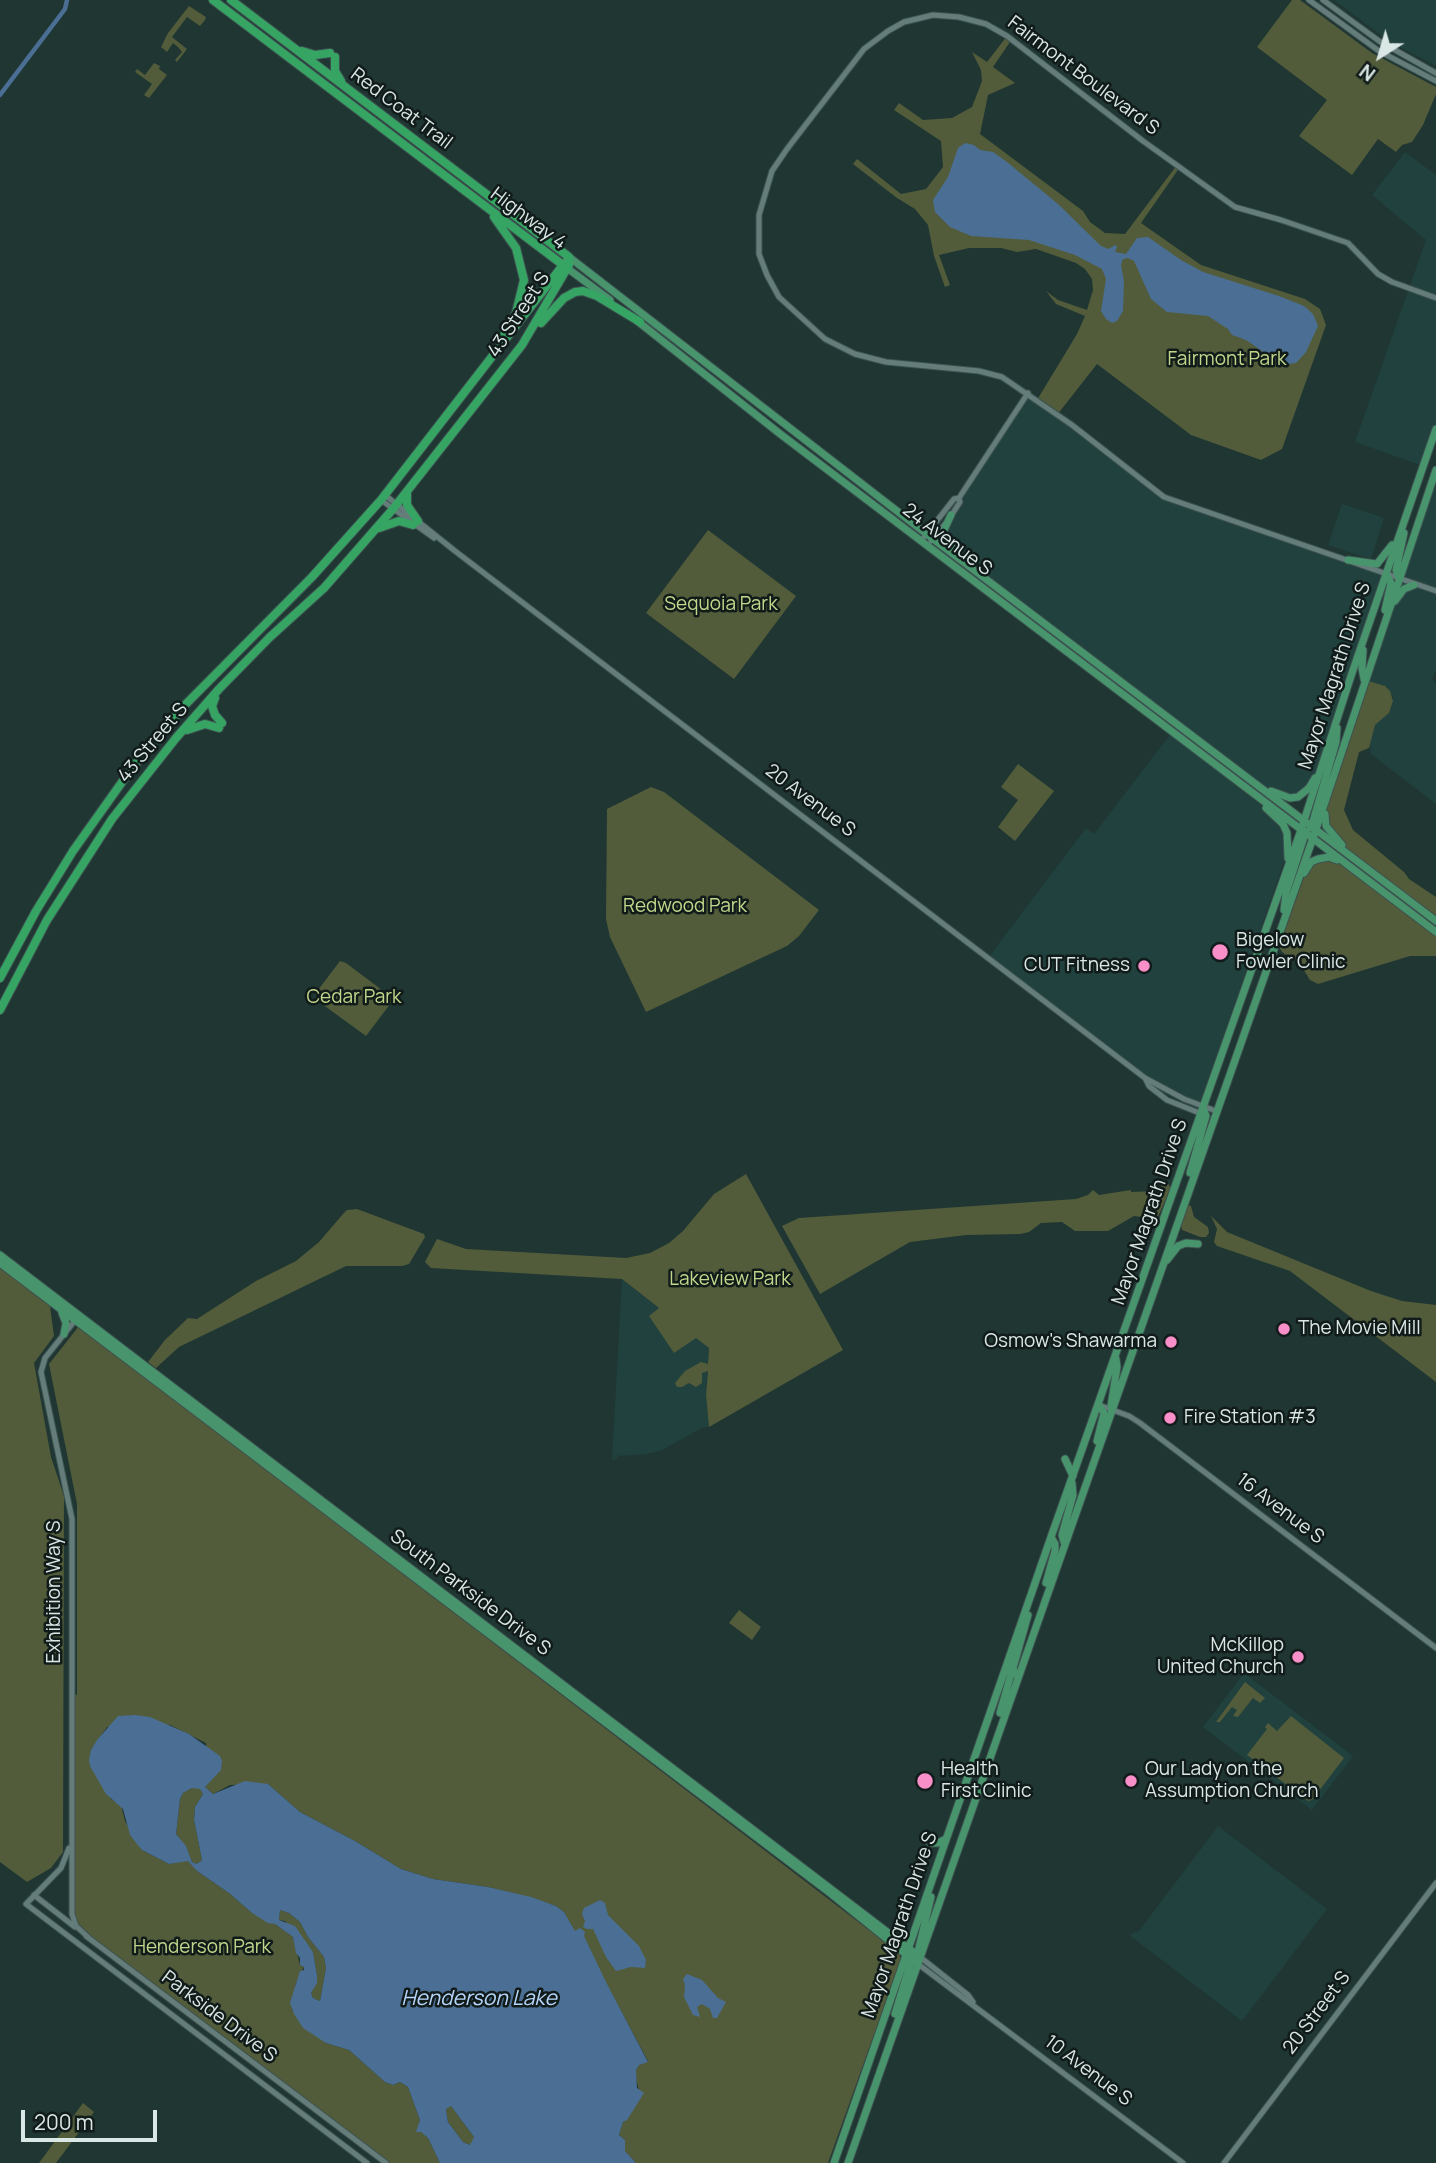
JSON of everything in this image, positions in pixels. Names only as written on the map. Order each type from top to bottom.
[{"type":"highway","name":"Red Coat Trail","points":[[213,0],[474,198]]},
{"type":"highway","name":"Red Coat Trail","points":[[231,0],[551,243]]},
{"type":"highway","points":[[292,46],[315,55],[332,55],[335,71],[345,86]]},
{"type":"highway","name":"Highway 4","points":[[474,198],[566,267]]},
{"type":"highway","points":[[474,198],[511,238],[520,259],[524,280],[516,313],[482,371],[490,385]]},
{"type":"highway","name":"Highway 4","points":[[551,243],[569,257]]},
{"type":"highway","name":"43 Street S","points":[[0,1010],[47,920],[98,839],[176,738],[219,689],[270,637],[324,588],[408,491],[522,345],[569,257]]},
{"type":"highway","name":"43 Street S","points":[[0,978],[36,911],[86,830],[164,729],[226,662],[312,577],[383,498],[566,267]]},
{"type":"highway","points":[[522,345],[558,303],[575,292],[590,292],[640,322]]},
{"type":"highway","points":[[408,491],[407,505],[416,523]]},
{"type":"highway","points":[[374,531],[399,521],[416,523]]},
{"type":"highway","points":[[176,738],[199,724],[220,726],[212,706],[219,689]]},
{"type":"main road","name":"24 Avenue S","points":[[569,257],[927,540],[1436,932]]},
{"type":"main road","name":"24 Avenue S","points":[[566,267],[640,322],[718,386],[927,540],[965,564],[1379,877]]},
{"type":"main road","name":"Mayor Magrath Drive S","points":[[1310,825],[1323,762],[1337,718],[1436,429]]},
{"type":"main road","name":"Mayor Magrath Drive S","points":[[848,2163],[888,2049],[933,1877],[1007,1663],[1116,1357],[1286,913],[1310,825],[1336,768],[1436,470]]},
{"type":"main road","points":[[1400,579],[1396,570],[1409,505]]},
{"type":"main road","points":[[951,515],[944,534],[947,542],[965,564]]},
{"type":"main road","points":[[1348,561],[1378,563],[1400,532]]},
{"type":"main road","points":[[1378,642],[1391,583],[1386,574]]},
{"type":"main road","points":[[1385,620],[1399,594],[1414,585]]},
{"type":"main road","points":[[1364,637],[1362,668],[1365,680]]},
{"type":"main road","points":[[1282,923],[1286,893],[1336,742],[1337,718]]},
{"type":"main road","points":[[1210,760],[1283,824],[1289,840],[1288,860],[1275,905]]},
{"type":"main road","points":[[1262,788],[1290,798],[1298,797],[1309,789],[1323,762]]},
{"type":"main road","points":[[1336,768],[1324,823],[1339,842],[1436,921]]},
{"type":"main road","name":"Mayor Magrath Drive S","points":[[834,2163],[988,1760],[1187,1196],[1208,1113],[1275,905],[1307,834]]},
{"type":"main road","points":[[1286,913],[1311,862],[1329,857],[1356,871]]},
{"type":"main road","points":[[1161,1270],[1178,1246],[1198,1244]]},
{"type":"main road","name":"South Parkside Drive S","points":[[0,1255],[77,1318],[914,1956]]},
{"type":"main road","name":"South Parkside Drive S","points":[[0,1263],[57,1307],[77,1318]]},
{"type":"main road","points":[[57,1307],[66,1320],[64,1334]]},
{"type":"main road","points":[[1112,1410],[1110,1402],[1117,1367],[1116,1357]]},
{"type":"main road","points":[[1095,1457],[1104,1413],[1099,1405]]},
{"type":"main road","points":[[1064,1543],[1062,1535],[1073,1495],[1073,1478],[1065,1459],[1072,1460],[1080,1456]]},
{"type":"main road","points":[[1042,1607],[1055,1551],[1051,1537]]},
{"type":"main road","points":[[1017,1678],[1013,1668],[1028,1617],[1028,1603]]},
{"type":"main road","points":[[988,1760],[1011,1674],[1007,1663]]},
{"type":"main road","points":[[941,1856],[930,1843],[938,1843],[947,1838]]},
{"type":"street","points":[[1309,0],[1379,51],[1436,81]]},
{"type":"street","points":[[1323,0],[1379,41],[1436,73]]},
{"type":"street","name":"Fairmont Boulevard S","points":[[1436,298],[1378,274],[1348,243],[1235,207],[994,28],[968,19],[943,15],[912,20],[888,31],[864,49],[772,171],[759,215],[759,254],[767,275],[779,297],[825,340],[855,354],[886,362],[979,371],[1002,377],[1028,393],[1164,497],[1436,591]]},
{"type":"street","points":[[927,540],[960,502],[959,498],[1028,393]]},
{"type":"street","name":"20 Avenue S","points":[[383,498],[1144,1078],[1208,1113]]},
{"type":"street","points":[[927,540],[954,499],[959,498]]},
{"type":"street","name":"Exhibition Way S","points":[[77,1318],[45,1358],[41,1372],[72,1519],[72,1914],[76,1926],[88,1937]]},
{"type":"street","name":"16 Avenue S","points":[[1099,1405],[1129,1416],[1436,1647]]},
{"type":"street","name":"Parkside Drive S","points":[[71,1842],[61,1868],[26,1904],[367,2163]]},
{"type":"street","name":"20 Street S","points":[[1224,2163],[1436,1883]]},
{"type":"street","name":"Parkside Drive S","points":[[34,1895],[386,2163]]},
{"type":"street","name":"10 Avenue S","points":[[914,1956],[964,2000],[975,2005],[1183,2163]]},
{"type":"shaded area","points":[[1334,0],[1436,0],[1436,66],[1390,42]]},
{"type":"shaded area","points":[[1405,152],[1436,175],[1436,429],[1423,466],[1355,442],[1426,240],[1372,195]]},
{"type":"shaded area","points":[[1028,393],[1164,497],[1386,574],[1323,762],[1306,791],[1290,798],[1262,788],[965,564],[944,534],[951,515]]},
{"type":"shaded area","points":[[1436,471],[1436,670],[1432,679],[1436,683],[1436,804],[1371,754],[1369,740],[1375,725],[1389,713],[1393,696],[1365,680]]},
{"type":"shaded area","points":[[1342,504],[1384,518],[1371,559],[1328,545]]},
{"type":"shaded area","points":[[1172,732],[1268,810],[1283,824],[1289,840],[1284,862],[1198,1109],[1163,1093],[988,958],[1086,828],[1094,834]]},
{"type":"shaded area","points":[[622,1279],[709,1348],[706,1395],[709,1427],[704,1427],[660,1451],[618,1456],[612,1460]]},
{"type":"shaded area","points":[[1244,1673],[1353,1756],[1312,1810],[1203,1727]]},
{"type":"shaded area","points":[[1218,1826],[1327,1909],[1242,2021],[1129,1935],[1139,1931]]},
{"type":"green space","points":[[1292,0],[1300,0],[1372,53],[1436,87],[1436,94],[1423,125],[1412,142],[1402,145],[1396,152],[1378,139],[1352,175],[1299,136],[1327,100],[1257,47]]},
{"type":"green space","points":[[189,6],[206,17],[200,26],[187,17],[172,37],[187,49],[177,62],[175,60],[182,52],[178,47],[173,43],[167,52],[161,47],[168,33]]},
{"type":"green space","name":"Fairmont Park","points":[[1007,36],[1012,39],[993,67],[1015,83],[988,95],[980,134],[1083,211],[1090,222],[1105,233],[1125,234],[1177,165],[1180,167],[1141,223],[1201,265],[1305,299],[1320,309],[1326,325],[1282,449],[1261,460],[1191,435],[1097,364],[1057,415],[1037,400],[1085,316],[1056,304],[1046,291],[1058,300],[1087,310],[1093,290],[1092,279],[1085,269],[1076,263],[1036,249],[1017,252],[1001,248],[969,248],[939,255],[950,285],[945,287],[934,256],[928,225],[915,209],[853,164],[857,159],[901,194],[926,189],[943,167],[941,141],[894,110],[899,103],[923,120],[952,118],[972,107],[982,81],[981,70],[972,52],[987,62]]},
{"type":"green space","points":[[154,63],[167,75],[149,98],[144,95],[152,84],[135,72],[137,69],[145,75]]},
{"type":"green space","name":"Sequoia Park","points":[[708,530],[796,596],[734,679],[646,613]]},
{"type":"green space","points":[[1365,680],[1385,686],[1393,701],[1389,713],[1375,725],[1369,748],[1359,752],[1344,810],[1353,830],[1409,879],[1436,897],[1436,921],[1344,847],[1324,820],[1336,768]]},
{"type":"green space","points":[[1018,764],[1054,791],[1015,841],[998,827],[1018,800],[1001,787]]},
{"type":"green space","name":"Redwood Park","points":[[651,787],[664,792],[819,910],[799,936],[787,946],[646,1012],[610,937],[606,919],[607,809]]},
{"type":"green space","points":[[1325,859],[1337,861],[1436,935],[1436,956],[1410,956],[1318,984],[1310,980],[1300,964],[1279,947],[1306,871],[1309,866]]},
{"type":"green space","name":"Cedar Park","points":[[340,961],[394,999],[366,1036],[318,1001],[315,994]]},
{"type":"green space","name":"Lakeview Park","points":[[746,1174],[843,1350],[709,1427],[706,1395],[708,1371],[702,1373],[702,1383],[696,1387],[689,1383],[677,1387],[675,1383],[685,1371],[701,1362],[708,1364],[709,1348],[696,1338],[674,1353],[649,1316],[659,1308],[622,1279],[431,1268],[425,1262],[437,1239],[466,1249],[626,1258],[650,1253],[669,1243],[683,1231],[714,1194]]},
{"type":"green space","points":[[1163,1181],[1171,1188],[1157,1219],[1134,1216],[1108,1231],[1075,1231],[1062,1222],[1041,1223],[1029,1232],[1020,1234],[966,1235],[910,1242],[820,1294],[782,1226],[799,1218],[1076,1199],[1093,1190],[1099,1195],[1131,1190],[1158,1191]]},
{"type":"green space","points":[[1188,1205],[1191,1206],[1194,1217],[1208,1227],[1209,1233],[1206,1237],[1182,1230],[1181,1225]]},
{"type":"green space","points":[[357,1209],[424,1234],[425,1237],[409,1264],[346,1266],[179,1347],[156,1368],[148,1362],[165,1340],[188,1318],[197,1319],[256,1281],[296,1261],[319,1242],[347,1210]]},
{"type":"green space","points":[[1211,1216],[1227,1232],[1371,1291],[1402,1301],[1436,1305],[1436,1382],[1290,1271],[1217,1246],[1214,1242],[1217,1229]]},
{"type":"green space","points":[[0,1268],[50,1306],[54,1336],[34,1363],[51,1457],[64,1496],[63,1852],[51,1868],[27,1882],[0,1862]]},
{"type":"green space","name":"Henderson Park","points":[[79,1326],[899,1953],[901,1959],[828,2163],[636,2163],[625,2151],[625,2140],[619,2135],[639,2090],[636,2070],[639,2065],[648,2061],[578,1931],[575,1932],[564,1912],[556,1906],[531,1898],[488,1887],[433,1879],[401,1869],[300,1812],[268,1784],[230,1785],[213,1794],[205,1787],[209,1780],[206,1743],[170,1725],[107,1727],[91,1750],[111,1799],[121,1805],[125,1821],[142,1850],[169,1864],[188,1860],[197,1871],[252,1913],[275,1924],[293,1937],[300,1965],[304,1967],[296,1983],[292,2010],[326,2043],[349,2050],[385,2082],[393,2085],[400,2082],[408,2087],[420,2120],[418,2128],[428,2138],[440,2163],[386,2163],[111,1955],[73,1921],[71,1693],[77,1695],[77,1504],[49,1364]]},
{"type":"green space","points":[[739,1610],[761,1627],[752,1640],[729,1623]]},
{"type":"green space","points":[[1245,1682],[1265,1698],[1260,1703],[1253,1698],[1238,1717],[1233,1716],[1237,1710],[1232,1707],[1220,1722],[1216,1722]]},
{"type":"green space","points":[[1291,1716],[1344,1758],[1312,1800],[1308,1801],[1247,1755],[1267,1729],[1265,1727],[1268,1723],[1277,1731]]},
{"type":"green space","points":[[192,1788],[200,1788],[203,1794],[195,1807],[194,1820],[202,1860],[197,1864],[192,1862],[186,1847],[176,1834],[180,1799],[183,1793]]},
{"type":"green space","points":[[280,1910],[300,1922],[324,1957],[326,1968],[320,2001],[313,1998],[311,1993],[317,1975],[313,1952],[285,1921],[279,1920]]},
{"type":"green space","points":[[83,2103],[94,2112],[56,2163],[39,2163]]},
{"type":"green space","points":[[451,2106],[474,2137],[470,2145],[463,2142],[448,2122],[446,2108]]},
{"type":"water","points":[[965,143],[993,152],[1007,162],[1058,204],[1101,246],[1109,249],[1115,245],[1115,252],[1126,254],[1137,238],[1148,237],[1203,272],[1304,306],[1313,314],[1318,326],[1306,352],[1296,363],[1282,365],[1246,340],[1232,335],[1228,329],[1208,316],[1167,312],[1151,299],[1134,261],[1128,258],[1123,259],[1121,265],[1124,281],[1123,311],[1117,321],[1112,323],[1101,311],[1106,279],[1102,269],[1075,255],[1029,240],[971,236],[950,227],[935,212],[933,200],[948,177],[958,148]]},
{"type":"water","name":"Henderson Lake","points":[[118,1716],[150,1717],[189,1734],[220,1756],[221,1770],[205,1787],[213,1794],[245,1781],[268,1784],[300,1812],[401,1869],[433,1879],[531,1897],[556,1906],[564,1912],[575,1931],[580,1928],[585,1932],[584,1936],[606,1982],[648,2062],[639,2065],[636,2070],[637,2088],[644,2093],[623,2122],[619,2135],[625,2140],[625,2151],[636,2163],[440,2163],[428,2138],[421,2132],[416,2132],[420,2120],[408,2087],[400,2082],[393,2085],[385,2082],[349,2050],[326,2043],[303,2028],[290,2003],[300,1971],[304,1970],[296,1953],[293,1937],[275,1924],[268,1923],[252,1913],[188,1861],[169,1864],[142,1850],[130,1835],[123,1809],[106,1794],[89,1760],[97,1740]],"holes":[[[192,1788],[200,1789],[203,1794],[195,1807],[194,1820],[202,1860],[197,1864],[192,1862],[186,1846],[176,1834],[180,1799],[183,1793]],[[280,1910],[300,1922],[324,1957],[326,1968],[320,2001],[313,1998],[311,1993],[317,1983],[313,1952],[295,1926],[279,1920]],[[451,2106],[474,2137],[470,2145],[463,2142],[448,2122],[446,2109]]]},
{"type":"water","points":[[600,1900],[605,1903],[608,1915],[639,1946],[646,1960],[645,1968],[631,1967],[616,1971],[593,1929],[583,1927],[584,1908]]},
{"type":"water","points":[[687,1974],[702,1980],[718,1998],[726,2002],[717,2018],[713,2018],[710,2009],[702,2004],[697,2007],[700,2017],[693,2015],[684,1997],[683,1979]]},
{"type":"waterway","points":[[0,95],[65,9],[67,0]]},
{"type":"place","name":"Bigelow Fowler Clinic","points":[[1220,952]]},
{"type":"place","name":"CUT Fitness","points":[[1144,966]]},
{"type":"place","name":"The Movie Mill","points":[[1284,1329]]},
{"type":"place","name":"Osmow's Shawarma","points":[[1171,1342]]},
{"type":"place","name":"Fire Station #3","points":[[1170,1418]]},
{"type":"place","name":"McKillop United Church","points":[[1298,1657]]},
{"type":"place","name":"Health First Clinic","points":[[925,1781]]},
{"type":"place","name":"Our Lady on the Assumption Church","points":[[1131,1781]]}]
